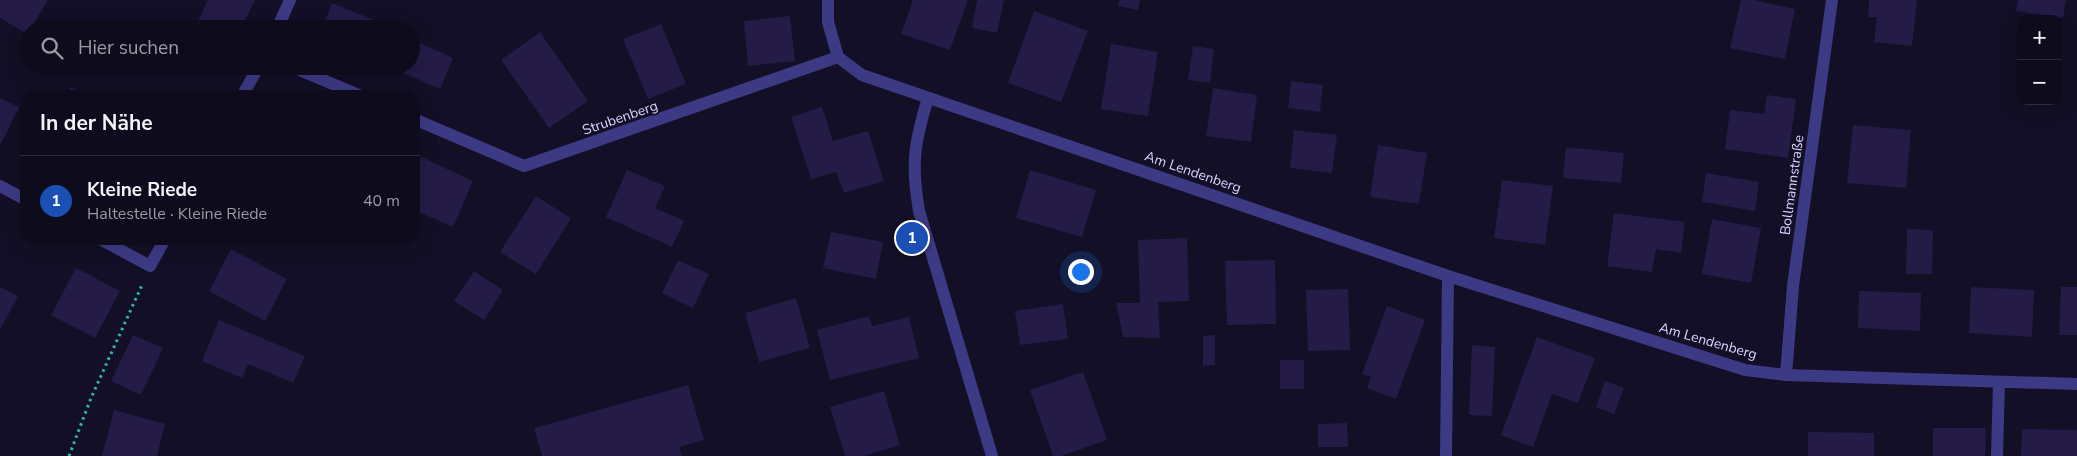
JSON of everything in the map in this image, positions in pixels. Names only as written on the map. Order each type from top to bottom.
[{"type":"street","points":[[281,20],[290,0]]},
{"type":"street","points":[[828,0],[828,22],[838,57]]},
{"type":"street","name":"Bollmannstraße","points":[[1786,375],[1793,286],[1832,0]]},
{"type":"street","name":"Am Lendenberg","points":[[838,57],[862,75],[928,98],[1448,276],[1745,370],[1786,375],[2077,384]]},
{"type":"street","name":"Strubenberg","points":[[420,122],[524,166],[838,57]]},
{"type":"street","points":[[245,90],[254,75]]},
{"type":"street","points":[[311,75],[347,90]]},
{"type":"street","points":[[928,98],[917,132],[914,155],[914,180],[919,212],[992,456]]},
{"type":"street","points":[[0,186],[20,197]]},
{"type":"street","points":[[111,245],[150,266],[162,245]]},
{"type":"street","points":[[1446,456],[1448,276]]},
{"type":"street","points":[[1997,456],[1998,382]]},
{"type":"path","points":[[69,456],[91,398],[150,266]]},
{"type":"building","points":[[0,0],[48,0],[36,20],[20,20],[20,30],[0,18]]},
{"type":"building","points":[[208,0],[255,0],[245,20],[198,20]]},
{"type":"building","points":[[913,0],[968,0],[950,50],[901,34]]},
{"type":"building","points":[[977,0],[1004,0],[997,33],[972,28]]},
{"type":"building","points":[[1119,0],[1140,0],[1138,10],[1118,6]]},
{"type":"building","points":[[1741,0],[1753,0],[1795,9],[1785,59],[1730,48]]},
{"type":"building","points":[[1869,0],[1917,0],[1912,46],[1874,42],[1877,17],[1868,17]]},
{"type":"building","points":[[2018,0],[2066,0],[2063,18],[2062,15],[2043,15],[2016,11]]},
{"type":"building","points":[[332,3],[374,20],[325,20]]},
{"type":"building","points":[[1034,11],[1088,31],[1061,102],[1008,83]]},
{"type":"building","points":[[790,16],[795,61],[748,66],[744,21]]},
{"type":"building","points":[[661,24],[686,84],[648,99],[623,39]]},
{"type":"building","points":[[540,32],[588,101],[549,128],[501,60]]},
{"type":"building","points":[[420,43],[453,58],[440,89],[408,75],[420,75]]},
{"type":"building","points":[[1111,44],[1158,52],[1148,116],[1101,109]]},
{"type":"building","points":[[1193,46],[1214,49],[1210,83],[1188,80]]},
{"type":"building","points":[[1291,81],[1323,85],[1320,112],[1288,108]]},
{"type":"building","points":[[1213,88],[1257,95],[1251,142],[1206,136]]},
{"type":"building","points":[[1767,95],[1796,99],[1788,158],[1725,149],[1730,110],[1764,114]]},
{"type":"building","points":[[0,98],[19,107],[1,144],[0,143]]},
{"type":"building","points":[[822,107],[833,141],[868,131],[884,181],[844,193],[836,172],[811,179],[791,117]]},
{"type":"building","points":[[1853,125],[1911,130],[1906,188],[1847,183]]},
{"type":"building","points":[[1294,130],[1337,135],[1332,173],[1290,168]]},
{"type":"building","points":[[1378,145],[1427,153],[1419,204],[1370,197]]},
{"type":"building","points":[[1566,147],[1624,153],[1621,183],[1563,178]]},
{"type":"building","points":[[420,156],[473,181],[453,227],[420,213]]},
{"type":"building","points":[[627,170],[665,186],[655,208],[684,221],[672,247],[606,217]]},
{"type":"building","points":[[1030,170],[1096,190],[1082,237],[1016,218]]},
{"type":"building","points":[[1706,173],[1759,182],[1755,211],[1702,202]]},
{"type":"building","points":[[1502,180],[1553,186],[1545,245],[1494,238]]},
{"type":"building","points":[[536,196],[571,218],[536,274],[500,252]]},
{"type":"building","points":[[1614,213],[1685,222],[1681,253],[1656,249],[1652,272],[1607,266]]},
{"type":"building","points":[[1712,219],[1761,228],[1751,283],[1702,274]]},
{"type":"building","points":[[1907,229],[1933,230],[1932,274],[1906,274]]},
{"type":"building","points":[[831,232],[883,242],[876,279],[823,268]]},
{"type":"building","points":[[1187,238],[1189,301],[1158,302],[1160,338],[1123,337],[1116,303],[1140,303],[1138,240]]},
{"type":"building","points":[[231,249],[287,279],[265,321],[209,291]]},
{"type":"building","points":[[678,260],[709,274],[693,308],[662,293]]},
{"type":"building","points":[[1275,260],[1276,324],[1227,325],[1225,261]]},
{"type":"building","points":[[76,268],[120,291],[95,338],[51,315]]},
{"type":"building","points":[[474,271],[503,290],[484,320],[454,301]]},
{"type":"building","points":[[0,287],[18,296],[0,330]]},
{"type":"building","points":[[1971,287],[2034,290],[2032,337],[1969,333]]},
{"type":"building","points":[[2061,287],[2077,287],[2077,335],[2059,335]]},
{"type":"building","points":[[1348,289],[1350,350],[1308,351],[1306,290]]},
{"type":"building","points":[[1859,291],[1921,293],[1920,331],[1858,328]]},
{"type":"building","points":[[796,298],[810,348],[759,362],[745,313]]},
{"type":"building","points":[[1063,304],[1068,339],[1020,345],[1015,311]]},
{"type":"building","points":[[1387,306],[1425,320],[1396,399],[1367,388],[1371,377],[1362,374]]},
{"type":"building","points":[[869,316],[872,326],[909,317],[919,358],[830,380],[817,330]]},
{"type":"building","points":[[219,320],[305,356],[293,383],[248,364],[242,378],[202,361]]},
{"type":"building","points":[[133,335],[163,348],[141,395],[111,381]]},
{"type":"building","points":[[1215,335],[1215,365],[1203,366],[1203,336]]},
{"type":"building","points":[[1537,337],[1595,358],[1578,403],[1552,394],[1533,447],[1501,435]]},
{"type":"building","points":[[1472,345],[1495,347],[1492,416],[1469,415]]},
{"type":"building","points":[[1280,360],[1304,360],[1304,389],[1280,389]]},
{"type":"building","points":[[1083,372],[1107,440],[1061,456],[1053,456],[1030,390]]},
{"type":"building","points":[[1605,381],[1624,388],[1614,414],[1596,407]]},
{"type":"building","points":[[688,385],[704,440],[679,447],[682,456],[542,456],[534,428]]},
{"type":"building","points":[[884,391],[900,445],[864,456],[845,456],[830,407]]},
{"type":"building","points":[[114,410],[165,424],[157,456],[102,456]]},
{"type":"building","points":[[1347,423],[1348,447],[1318,447],[1318,424]]},
{"type":"building","points":[[1933,428],[1986,428],[1985,456],[1933,456]]},
{"type":"building","points":[[2022,429],[2077,430],[2077,456],[2021,456]]},
{"type":"building","points":[[1808,432],[1874,433],[1874,456],[1808,456]]},
{"type":"place","name":"Kleine Riede","points":[[912,238]]}]
